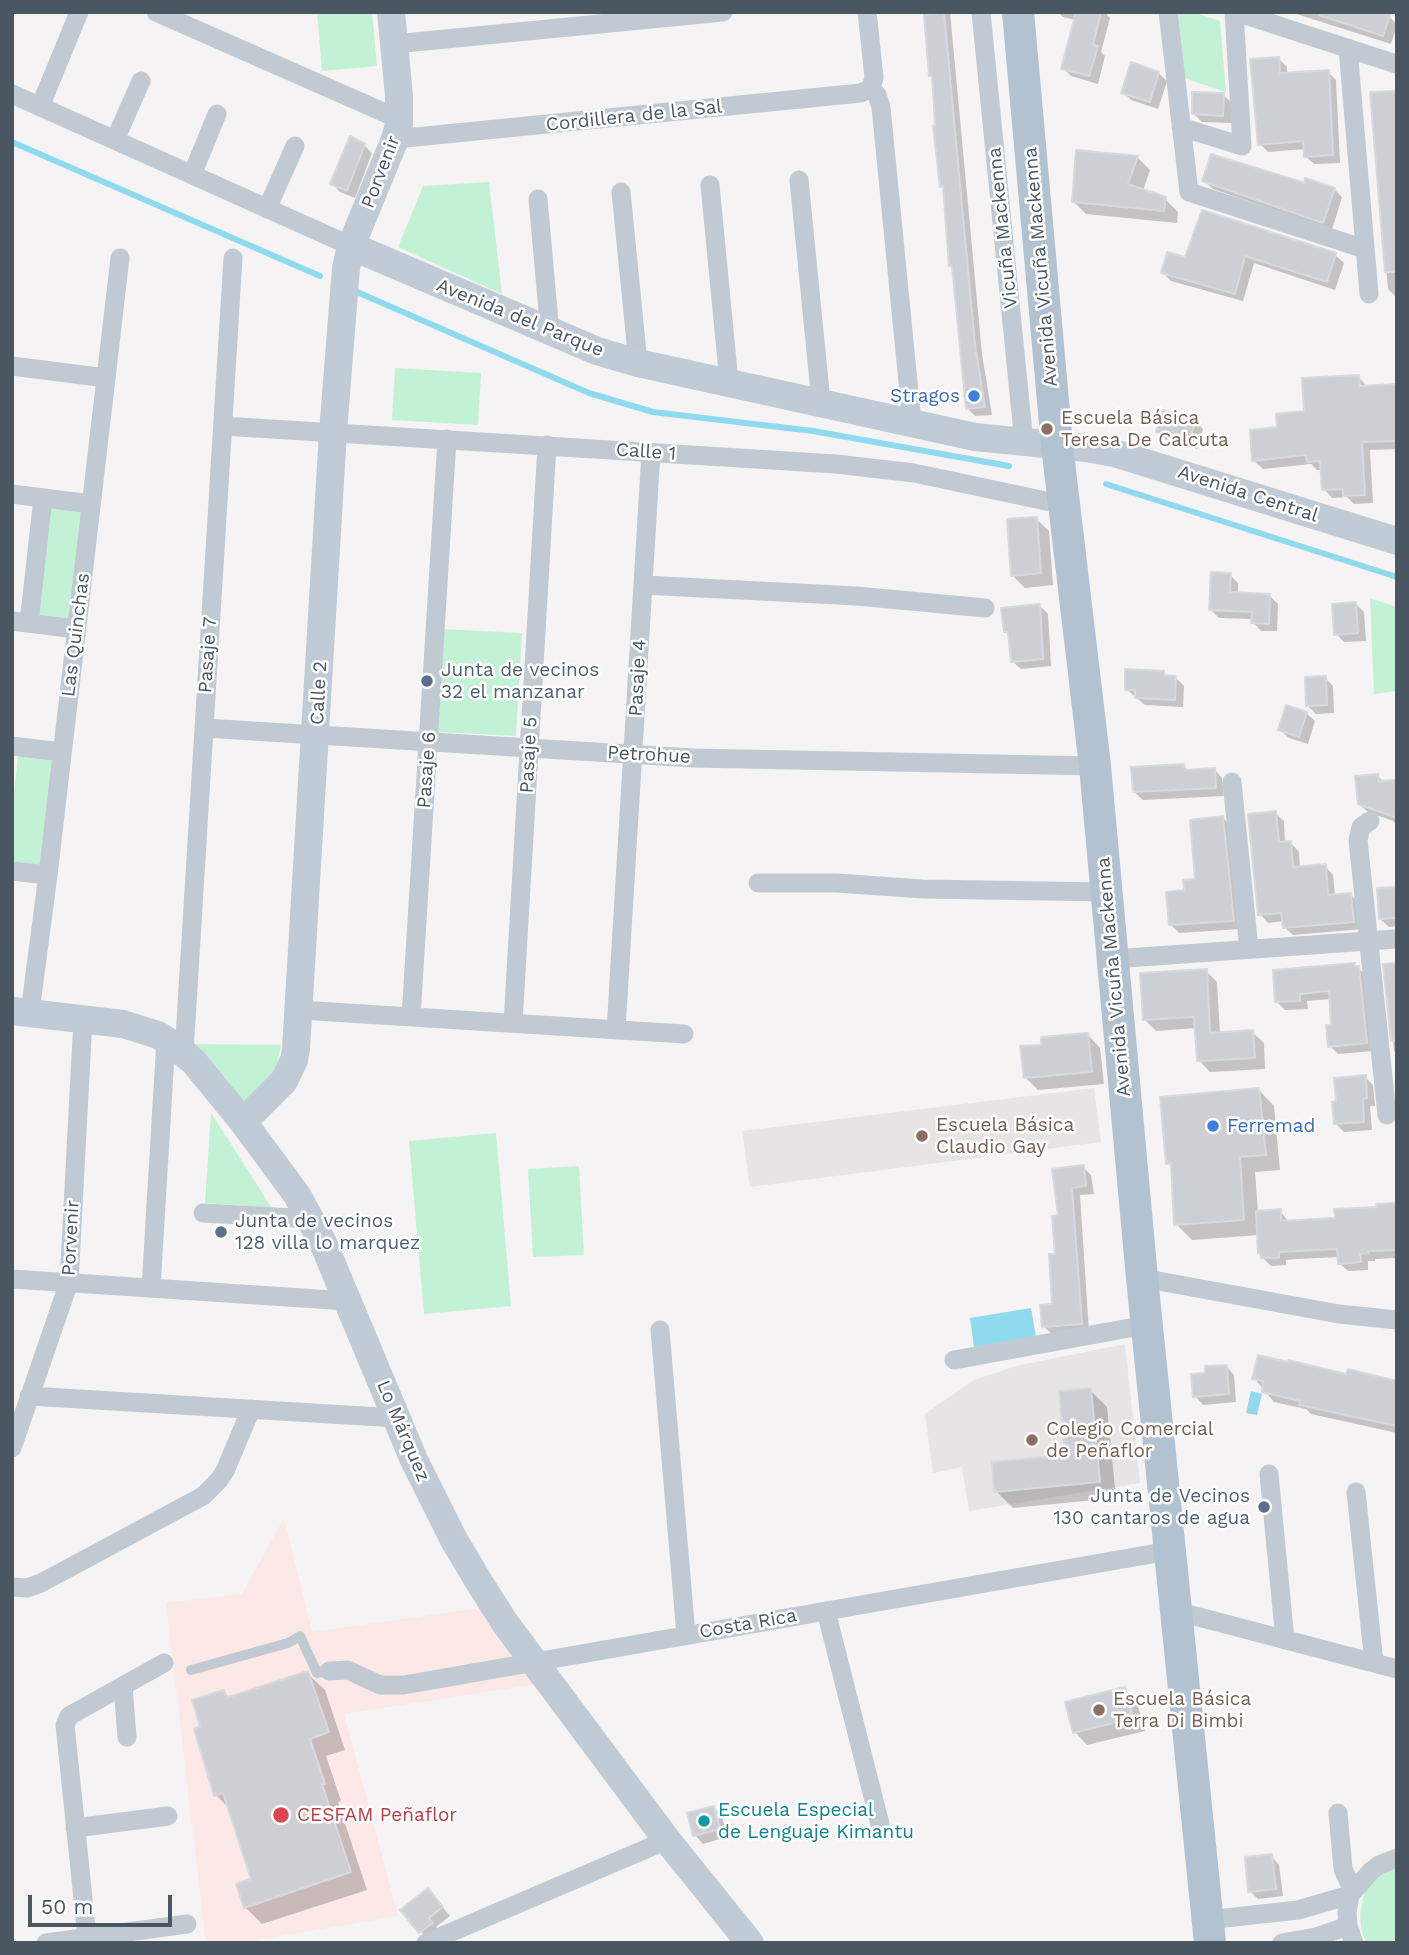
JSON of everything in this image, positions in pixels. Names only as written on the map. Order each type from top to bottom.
[{"type":"main road","name":"Avenida Vicuña Mackenna","points":[[1018,12],[1057,445],[1095,766],[1146,1325],[1209,1931]]},
{"type":"street","points":[[40,107],[79,12]]},
{"type":"street","points":[[156,12],[186,18],[397,129]]},
{"type":"street","name":"Porvenir","points":[[351,246],[397,129],[391,12]]},
{"type":"street","points":[[394,44],[723,12]]},
{"type":"street","points":[[867,12],[874,77],[870,88],[881,107],[912,423]]},
{"type":"street","name":"Vicuña Mackenna","points":[[981,12],[1024,443]]},
{"type":"street","points":[[1168,12],[1189,192],[1365,249]]},
{"type":"street","points":[[1181,127],[1242,146],[1235,12],[1396,64]]},
{"type":"street","points":[[1348,48],[1369,294]]},
{"type":"street","points":[[115,140],[141,81]]},
{"type":"street","name":"Cordillera de la Sal","points":[[397,129],[860,93],[870,88]]},
{"type":"street","name":"Avenida del Parque","points":[[12,94],[351,246],[597,351],[638,363],[975,437],[1057,445]]},
{"type":"street","points":[[192,175],[217,114]]},
{"type":"street","points":[[267,209],[295,146]]},
{"type":"street","points":[[799,180],[821,402]]},
{"type":"street","points":[[710,185],[729,382]]},
{"type":"street","points":[[621,192],[638,363]]},
{"type":"street","points":[[538,199],[550,333]]},
{"type":"street","name":"Calle 2","points":[[243,1122],[276,1090],[290,1071],[296,1049],[317,735],[333,432],[346,268],[351,246]]},
{"type":"street","name":"Las Quinchas","points":[[21,1012],[48,875],[120,258]]},
{"type":"street","name":"Pasaje 7","points":[[151,1288],[204,728],[233,258]]},
{"type":"street","points":[[12,366],[106,378]]},
{"type":"street","name":"Calle 1","points":[[223,426],[880,468],[1065,505]]},
{"type":"street","name":"Pasaje 6","points":[[411,1017],[447,439]]},
{"type":"street","name":"Pasaje 5","points":[[513,1024],[547,445]]},
{"type":"street","name":"Avenida Central","points":[[1057,445],[1114,453],[1143,461],[1397,541]]},
{"type":"street","name":"Pasaje 4","points":[[616,1030],[652,452]]},
{"type":"street","points":[[12,494],[91,503]]},
{"type":"street","points":[[43,498],[21,622],[76,629]]},
{"type":"street","points":[[643,585],[858,596],[985,608]]},
{"type":"street","name":"Petrohue","points":[[204,728],[717,758],[1095,766]]},
{"type":"street","points":[[13,749],[62,752]]},
{"type":"street","points":[[1233,782],[1249,949]]},
{"type":"street","points":[[1370,821],[1361,827],[1358,840],[1368,940],[1390,1102]]},
{"type":"street","points":[[12,871],[48,875]]},
{"type":"street","points":[[758,883],[1106,892]]},
{"type":"street","points":[[1112,959],[1397,939]]},
{"type":"street","points":[[300,1010],[684,1034]]},
{"type":"street","name":"Lo Márquez","points":[[21,1012],[137,1027],[175,1046],[243,1122],[311,1219],[424,1480],[454,1540],[505,1623],[667,1840],[750,1943]]},
{"type":"street","name":"Porvenir","points":[[12,1448],[69,1282],[83,1019]]},
{"type":"street","points":[[203,1213],[311,1219]]},
{"type":"street","points":[[1142,1278],[1339,1314],[1397,1320]]},
{"type":"street","points":[[12,1279],[348,1301]]},
{"type":"street","points":[[954,1360],[1146,1325]]},
{"type":"street","points":[[660,1330],[686,1635]]},
{"type":"street","points":[[29,1395],[397,1418]]},
{"type":"street","points":[[12,1587],[27,1588],[41,1583],[203,1496],[225,1471],[251,1409]]},
{"type":"street","points":[[1269,1474],[1285,1640]]},
{"type":"street","points":[[1356,1492],[1374,1663]]},
{"type":"street","name":"Costa Rica","points":[[329,1671],[348,1670],[371,1681],[392,1686],[1169,1551]]},
{"type":"street","points":[[826,1611],[880,1824]]},
{"type":"street","points":[[1176,1611],[1397,1669]]},
{"type":"street","points":[[87,1937],[65,1725],[69,1716],[164,1663]]},
{"type":"street","points":[[122,1686],[127,1737]]},
{"type":"street","points":[[1338,1813],[1350,1913]]},
{"type":"street","points":[[75,1828],[168,1816]]},
{"type":"street","points":[[426,1943],[667,1840]]},
{"type":"street","points":[[1282,1943],[1316,1937],[1350,1913],[1379,1865],[1397,1858]]},
{"type":"street","points":[[1209,1931],[1298,1910],[1350,1913]]},
{"type":"street","points":[[47,1943],[187,1924]]},
{"type":"lane","points":[[191,1670],[288,1643],[300,1636],[317,1673],[329,1671]]},
{"type":"shaded area","name":"Escuela Básica Claudio Gay","points":[[1094,1088],[1101,1142],[750,1187],[742,1131]]},
{"type":"shaded area","name":"Colegio Comercial de Peñaflor","points":[[1125,1344],[1140,1483],[969,1511],[962,1467],[933,1473],[925,1414],[974,1380],[1016,1366]]},
{"type":"shaded area","name":"CESFAM Peñaflor","points":[[284,1518],[312,1632],[481,1608],[537,1684],[344,1714],[398,1916],[238,1943],[206,1943],[166,1603],[242,1594]]},
{"type":"green space","points":[[317,12],[372,12],[377,66],[322,71]]},
{"type":"green space","points":[[1175,12],[1193,12],[1220,21],[1226,92],[1184,78]]},
{"type":"green space","points":[[489,182],[502,294],[398,247],[423,186]]},
{"type":"green space","points":[[395,368],[481,373],[478,425],[392,420]]},
{"type":"green space","points":[[48,507],[84,509],[71,622],[34,618]]},
{"type":"green space","points":[[1370,598],[1397,607],[1397,691],[1374,694]]},
{"type":"green space","points":[[442,629],[522,633],[516,736],[437,732]]},
{"type":"green space","points":[[18,756],[54,760],[43,868],[12,865],[12,812]]},
{"type":"green space","points":[[194,1044],[281,1045],[274,1076],[245,1108]]},
{"type":"green space","points":[[211,1113],[272,1208],[205,1203]]},
{"type":"green space","points":[[496,1133],[511,1306],[424,1314],[409,1141]]},
{"type":"green space","points":[[579,1166],[584,1255],[533,1257],[528,1169]]},
{"type":"green space","points":[[1397,1865],[1397,1936],[1392,1943],[1366,1943],[1360,1914],[1365,1890],[1370,1881]]},
{"type":"water","points":[[1031,1308],[1036,1337],[974,1347],[970,1318]]},
{"type":"water","points":[[1251,1391],[1262,1394],[1257,1415],[1246,1413]]},
{"type":"building","points":[[1076,12],[1101,12],[1093,45],[1098,46],[1089,76],[1061,69]]},
{"type":"building","points":[[1319,12],[1391,12],[1383,36],[1319,15]]},
{"type":"building","points":[[944,13],[975,345],[985,407],[966,409],[952,266],[949,266],[943,186],[940,187],[933,126],[932,75],[929,76],[924,15]]},
{"type":"building","points":[[1279,57],[1280,73],[1329,70],[1333,155],[1304,157],[1303,141],[1258,145],[1250,59]]},
{"type":"building","points":[[1131,62],[1159,72],[1150,102],[1121,93]]},
{"type":"building","points":[[1397,91],[1397,272],[1385,272],[1370,92]]},
{"type":"building","points":[[1192,92],[1224,93],[1223,116],[1192,114]]},
{"type":"building","points":[[350,136],[365,144],[347,191],[330,184]]},
{"type":"building","points":[[1076,150],[1138,156],[1128,184],[1166,197],[1164,211],[1072,202]]},
{"type":"building","points":[[1211,154],[1305,183],[1305,178],[1335,188],[1323,223],[1202,181]]},
{"type":"building","points":[[1202,210],[1336,253],[1327,282],[1245,256],[1235,294],[1161,273],[1167,252],[1185,257]]},
{"type":"building","points":[[1359,375],[1360,386],[1397,384],[1397,441],[1362,442],[1365,495],[1343,496],[1343,489],[1322,490],[1320,461],[1307,462],[1306,455],[1252,461],[1250,430],[1277,427],[1276,414],[1304,411],[1302,378]]},
{"type":"building","points":[[1162,410],[1196,419],[1189,442],[1156,432]]},
{"type":"building","points":[[1037,517],[1041,573],[1011,576],[1007,519]]},
{"type":"building","points":[[1211,572],[1231,573],[1230,592],[1270,594],[1269,624],[1251,623],[1252,612],[1209,610]]},
{"type":"building","points":[[1356,602],[1358,633],[1334,635],[1332,604]]},
{"type":"building","points":[[1040,604],[1043,659],[1011,662],[1008,632],[1004,632],[1001,608]]},
{"type":"building","points":[[1125,669],[1164,671],[1164,675],[1176,676],[1175,700],[1135,698],[1135,690],[1125,690]]},
{"type":"building","points":[[1326,676],[1327,705],[1306,706],[1305,677]]},
{"type":"building","points":[[1286,705],[1307,712],[1299,737],[1278,730]]},
{"type":"building","points":[[1184,764],[1185,770],[1215,768],[1216,788],[1133,792],[1131,767]]},
{"type":"building","points":[[1378,774],[1379,781],[1397,780],[1397,818],[1358,804],[1355,776]]},
{"type":"building","points":[[1276,811],[1279,842],[1291,841],[1293,867],[1326,864],[1328,895],[1351,893],[1354,922],[1283,928],[1281,913],[1258,915],[1248,814]]},
{"type":"building","points":[[1223,816],[1234,921],[1169,925],[1166,892],[1184,890],[1183,880],[1195,879],[1190,820]]},
{"type":"building","points":[[1397,887],[1397,918],[1379,919],[1377,888]]},
{"type":"building","points":[[1355,963],[1355,966],[1359,966],[1367,1043],[1328,1047],[1326,1025],[1331,1025],[1329,991],[1300,994],[1300,1001],[1275,1002],[1273,970]]},
{"type":"building","points":[[1397,963],[1397,1040],[1391,1041],[1383,964]]},
{"type":"building","points":[[1207,969],[1210,1033],[1253,1030],[1255,1058],[1197,1061],[1194,1017],[1143,1020],[1140,973]]},
{"type":"building","points":[[1088,1033],[1092,1072],[1024,1078],[1020,1046],[1041,1045],[1041,1037]]},
{"type":"building","points":[[1366,1075],[1364,1122],[1334,1124],[1334,1078]]},
{"type":"building","name":"Ferremad","points":[[1259,1088],[1266,1155],[1240,1157],[1244,1220],[1174,1225],[1171,1163],[1166,1164],[1160,1097]]},
{"type":"building","points":[[1084,1165],[1086,1186],[1072,1188],[1082,1324],[1042,1327],[1040,1305],[1052,1304],[1049,1254],[1055,1254],[1052,1216],[1058,1215],[1052,1169]]},
{"type":"building","points":[[1397,1203],[1397,1250],[1368,1251],[1360,1254],[1361,1262],[1338,1264],[1337,1249],[1279,1252],[1279,1258],[1261,1258],[1258,1253],[1256,1211],[1281,1209],[1281,1221],[1335,1218],[1334,1209]]},
{"type":"building","points":[[1258,1355],[1346,1374],[1348,1369],[1397,1381],[1397,1426],[1299,1405],[1300,1401],[1262,1392],[1263,1381],[1252,1379]]},
{"type":"building","points":[[1227,1365],[1229,1394],[1193,1397],[1191,1374],[1205,1373],[1205,1366]]},
{"type":"building","points":[[1091,1388],[1100,1482],[994,1492],[992,1462],[1065,1455],[1059,1391]]},
{"type":"building","points":[[308,1671],[329,1732],[310,1739],[351,1872],[244,1908],[236,1884],[251,1879],[223,1793],[214,1796],[194,1729],[200,1726],[192,1700],[224,1690],[226,1698]]},
{"type":"building","name":"Escuela Básica Terra Di Bimbi","points":[[1125,1687],[1133,1718],[1073,1733],[1065,1702]]},
{"type":"building","name":"Escuela Especial de Lenguaje Kimantu","points":[[714,1806],[720,1829],[693,1836],[687,1813]]},
{"type":"building","points":[[1272,1854],[1276,1889],[1248,1892],[1245,1857]]},
{"type":"building","points":[[428,1888],[443,1907],[429,1918],[433,1923],[419,1933],[400,1910]]},
{"type":"waterway","points":[[12,142],[320,276]]},
{"type":"waterway","points":[[357,292],[589,393],[653,412],[813,431],[1009,466]]},
{"type":"waterway","points":[[1106,484],[1397,577]]},
{"type":"place","name":"Stragos","points":[[974,396]]},
{"type":"place","name":"Escuela Básica Teresa De Calcuta","points":[[1047,429]]},
{"type":"place","name":"Junta de vecinos 32 el manzanar","points":[[427,681]]},
{"type":"place","name":"Ferremad","points":[[1213,1126]]},
{"type":"place","name":"Escuela Básica Claudio Gay","points":[[922,1136]]},
{"type":"place","name":"Junta de vecinos 128 villa lo marquez","points":[[221,1232]]},
{"type":"place","name":"Colegio Comercial de Peñaflor","points":[[1032,1440]]},
{"type":"place","name":"Junta de Vecinos 130 cantaros de agua","points":[[1264,1507]]},
{"type":"place","name":"Escuela Básica Terra Di Bimbi","points":[[1099,1710]]},
{"type":"place","name":"CESFAM Peñaflor","points":[[281,1815]]},
{"type":"place","name":"Escuela Especial de Lenguaje Kimantu","points":[[704,1821]]}]
